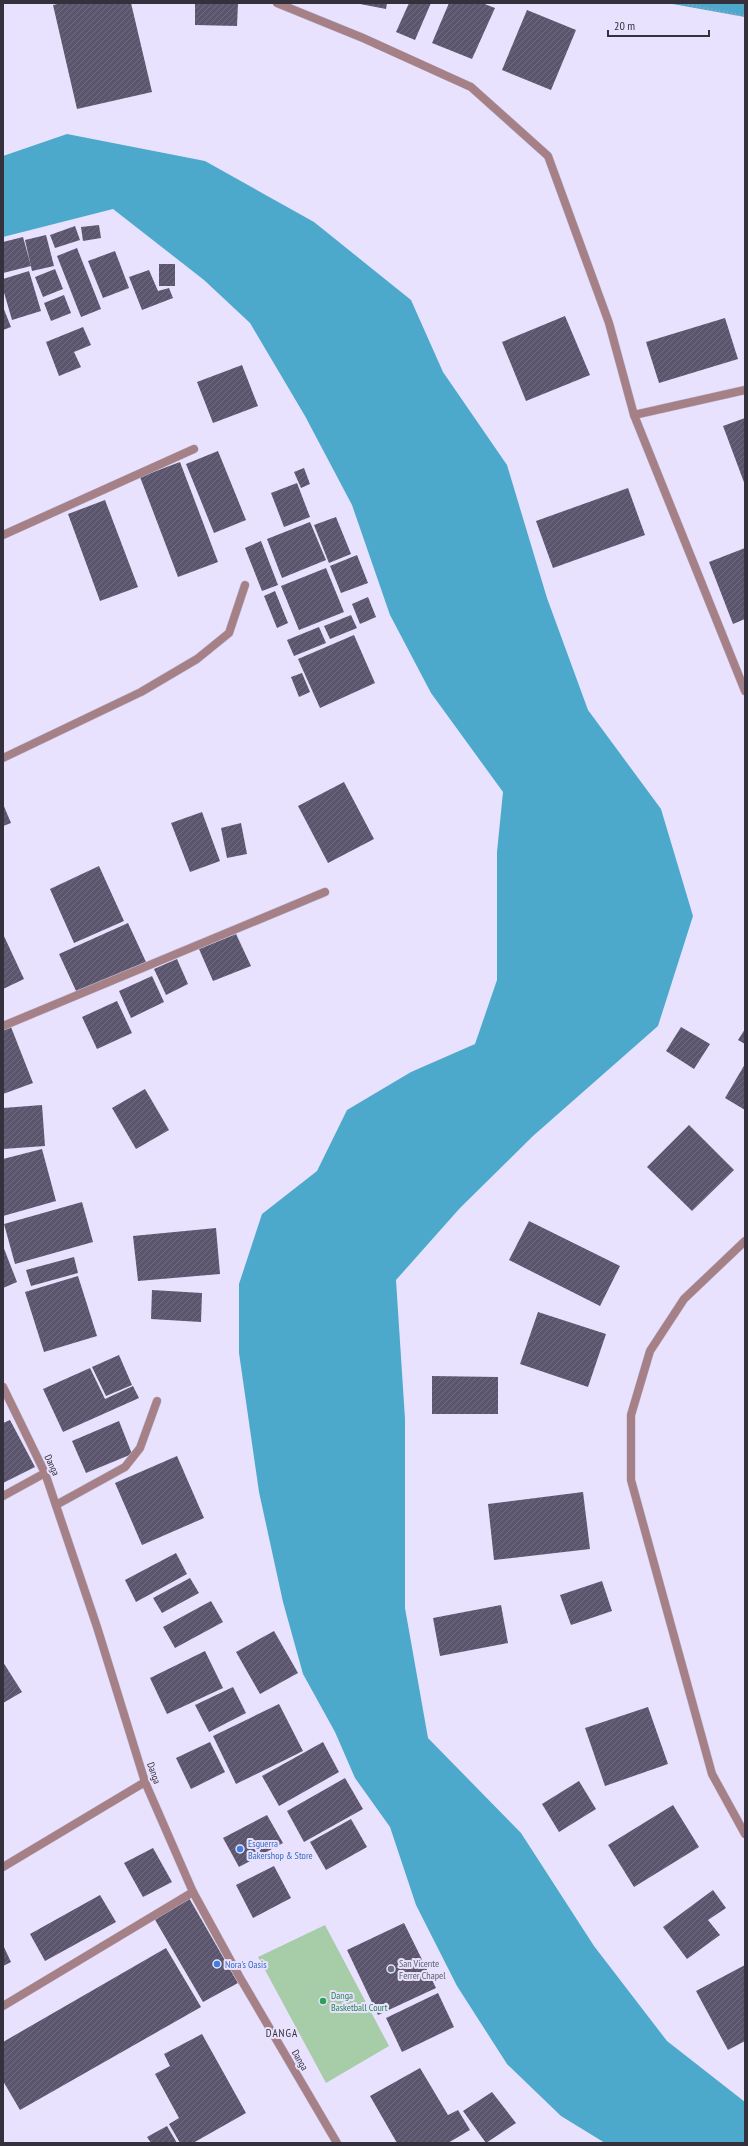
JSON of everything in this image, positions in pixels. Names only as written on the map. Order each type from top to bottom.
[{"type":"street","points":[[276,3],[363,38],[471,87],[548,156],[609,323],[634,415],[745,691]]},
{"type":"street","points":[[634,415],[745,390]]},
{"type":"street","points":[[3,535],[194,449]]},
{"type":"street","points":[[3,758],[141,692],[197,659],[229,633],[245,585]]},
{"type":"street","points":[[3,1026],[325,892]]},
{"type":"street","points":[[745,1241],[684,1299],[650,1351],[631,1415],[631,1480],[712,1774],[745,1834]]},
{"type":"street","name":"Danga","points":[[3,1387],[45,1473],[145,1782],[193,1892],[239,1976],[337,2143]]},
{"type":"street","points":[[56,1505],[125,1467],[140,1448],[157,1401]]},
{"type":"street","points":[[3,1496],[45,1473]]},
{"type":"street","points":[[3,1867],[145,1782]]},
{"type":"street","points":[[3,2006],[193,1892]]},
{"type":"path","points":[[680,3],[745,16]]},
{"type":"green space","name":"Danga Basketball Court","points":[[325,1925],[389,2046],[326,2083],[258,1957]]},
{"type":"water","points":[[667,3],[745,3],[745,17]]},
{"type":"water","points":[[67,134],[205,161],[314,222],[411,300],[443,372],[507,465],[547,598],[588,710],[661,809],[693,916],[658,1026],[533,1136],[460,1208],[396,1280],[405,1419],[405,1608],[428,1738],[521,1833],[594,1946],[667,2041],[745,2102],[745,2143],[605,2143],[561,2116],[507,2064],[457,1986],[416,1905],[390,1827],[355,1778],[335,1732],[303,1674],[283,1602],[259,1492],[239,1353],[239,1284],[262,1214],[317,1171],[347,1110],[411,1072],[475,1044],[497,980],[497,852],[503,792],[431,693],[390,615],[352,505],[305,416],[250,323],[204,280],[113,209],[3,237],[3,156]]},
{"type":"building","points":[[62,3],[131,3],[152,92],[77,109],[53,5]]},
{"type":"building","points":[[195,3],[238,3],[237,26],[195,25]]},
{"type":"building","points":[[355,3],[387,3],[386,9]]},
{"type":"building","points":[[409,3],[431,3],[415,40],[396,32]]},
{"type":"building","points":[[449,3],[482,3],[495,8],[472,59],[432,43]]},
{"type":"building","points":[[527,10],[576,30],[551,90],[502,70]]},
{"type":"building","points":[[99,225],[101,238],[83,241],[81,227]]},
{"type":"building","points":[[75,226],[80,240],[55,248],[50,235]]},
{"type":"building","points":[[46,235],[54,266],[32,271],[25,240]]},
{"type":"building","points":[[23,237],[31,266],[3,273],[3,242]]},
{"type":"building","points":[[77,248],[101,309],[81,317],[57,256]]},
{"type":"building","points":[[115,251],[129,288],[103,298],[88,261]]},
{"type":"building","points":[[159,264],[175,264],[175,286],[159,286]]},
{"type":"building","points":[[55,269],[63,289],[43,297],[35,277]]},
{"type":"building","points":[[149,270],[158,291],[169,288],[173,298],[142,310],[129,277]]},
{"type":"building","points":[[29,271],[41,311],[12,320],[3,289],[3,279]]},
{"type":"building","points":[[64,295],[71,313],[51,321],[44,303]]},
{"type":"building","points":[[3,307],[11,327],[3,330]]},
{"type":"building","points":[[565,316],[590,375],[526,401],[502,342]]},
{"type":"building","points":[[725,318],[738,359],[659,383],[646,342]]},
{"type":"building","points":[[83,327],[91,345],[74,352],[81,367],[59,376],[46,342]]},
{"type":"building","points":[[242,365],[258,406],[213,423],[197,382]]},
{"type":"building","points":[[745,418],[745,485],[723,426]]},
{"type":"building","points":[[218,451],[246,520],[214,533],[186,464]]},
{"type":"building","points":[[180,462],[218,562],[178,577],[140,477]]},
{"type":"building","points":[[304,468],[310,484],[301,488],[294,472]]},
{"type":"building","points":[[297,483],[310,517],[284,527],[271,493]]},
{"type":"building","points":[[628,488],[645,535],[553,568],[536,521]]},
{"type":"building","points":[[105,500],[138,587],[100,601],[68,514]]},
{"type":"building","points":[[336,517],[351,554],[329,563],[314,525]]},
{"type":"building","points":[[310,522],[326,560],[282,578],[267,539]]},
{"type":"building","points":[[261,541],[278,585],[262,591],[245,548]]},
{"type":"building","points":[[745,548],[745,619],[733,624],[709,562]]},
{"type":"building","points":[[357,555],[368,583],[341,593],[330,566]]},
{"type":"building","points":[[326,568],[344,612],[299,630],[281,586]]},
{"type":"building","points":[[275,591],[288,623],[277,628],[264,596]]},
{"type":"building","points":[[368,597],[376,617],[360,624],[352,604]]},
{"type":"building","points":[[351,615],[357,628],[330,639],[324,626]]},
{"type":"building","points":[[319,627],[326,643],[294,656],[287,640]]},
{"type":"building","points":[[354,635],[375,683],[320,708],[298,659]]},
{"type":"building","points":[[302,673],[310,692],[299,697],[291,677]]},
{"type":"building","points":[[344,782],[374,839],[328,863],[298,806]]},
{"type":"building","points":[[3,804],[11,823],[3,826]]},
{"type":"building","points":[[202,812],[220,861],[190,872],[171,823]]},
{"type":"building","points":[[241,823],[247,854],[227,858],[221,828]]},
{"type":"building","points":[[99,866],[124,921],[74,943],[50,889]]},
{"type":"building","points":[[128,923],[146,962],[77,993],[59,954]]},
{"type":"building","points":[[3,934],[24,979],[3,989]]},
{"type":"building","points":[[236,934],[251,966],[213,981],[199,949]]},
{"type":"building","points":[[177,959],[188,984],[166,995],[154,969]]},
{"type":"building","points":[[152,976],[164,1002],[131,1018],[119,991]]},
{"type":"building","points":[[117,1001],[132,1033],[97,1049],[82,1017]]},
{"type":"building","points":[[11,1027],[33,1083],[3,1094],[3,1030]]},
{"type":"building","points":[[681,1027],[710,1044],[694,1069],[666,1051]]},
{"type":"building","points":[[745,1029],[745,1044],[738,1040]]},
{"type":"building","points":[[745,1064],[745,1110],[725,1098]]},
{"type":"building","points":[[145,1089],[169,1130],[136,1149],[112,1108]]},
{"type":"building","points":[[42,1105],[45,1146],[3,1149],[3,1108]]},
{"type":"building","points":[[689,1125],[734,1170],[692,1211],[647,1167]]},
{"type":"building","points":[[42,1149],[56,1201],[3,1216],[3,1159]]},
{"type":"building","points":[[82,1202],[93,1242],[15,1264],[4,1224]]},
{"type":"building","points":[[529,1221],[620,1266],[600,1306],[509,1260]]},
{"type":"building","points":[[216,1228],[220,1274],[138,1281],[133,1236]]},
{"type":"building","points":[[3,1246],[17,1282],[3,1288]]},
{"type":"building","points":[[74,1257],[78,1273],[31,1286],[26,1270]]},
{"type":"building","points":[[78,1276],[97,1336],[44,1352],[25,1292]]},
{"type":"building","points":[[152,1290],[202,1293],[201,1322],[151,1319]]},
{"type":"building","points":[[538,1312],[606,1334],[588,1387],[520,1364]]},
{"type":"building","points":[[119,1355],[132,1385],[106,1396],[92,1367]]},
{"type":"building","points":[[90,1368],[105,1399],[133,1386],[139,1398],[63,1432],[43,1389]]},
{"type":"building","points":[[432,1376],[498,1377],[498,1414],[432,1414]]},
{"type":"building","points":[[10,1420],[35,1467],[3,1483],[3,1423]]},
{"type":"building","points":[[119,1421],[132,1454],[86,1473],[72,1441]]},
{"type":"building","points":[[177,1456],[204,1518],[142,1545],[115,1483]]},
{"type":"building","points":[[583,1492],[590,1549],[494,1560],[488,1504]]},
{"type":"building","points":[[176,1553],[187,1574],[136,1602],[125,1580]]},
{"type":"building","points":[[190,1578],[199,1593],[162,1613],[153,1598]]},
{"type":"building","points":[[602,1581],[612,1611],[571,1625],[560,1595]]},
{"type":"building","points":[[211,1601],[223,1622],[175,1648],[163,1627]]},
{"type":"building","points":[[501,1605],[508,1643],[440,1656],[433,1618]]},
{"type":"building","points":[[274,1631],[298,1673],[260,1694],[236,1652]]},
{"type":"building","points":[[205,1651],[223,1688],[167,1714],[150,1678]]},
{"type":"building","points":[[3,1662],[22,1692],[3,1703]]},
{"type":"building","points":[[233,1687],[246,1713],[209,1732],[195,1705]]},
{"type":"building","points":[[279,1704],[303,1751],[236,1784],[213,1736]]},
{"type":"building","points":[[648,1707],[668,1764],[605,1786],[585,1728]]},
{"type":"building","points":[[210,1742],[225,1772],[191,1789],[176,1758]]},
{"type":"building","points":[[323,1742],[339,1772],[279,1806],[262,1776]]},
{"type":"building","points":[[345,1778],[363,1809],[304,1842],[287,1811]]},
{"type":"building","points":[[579,1781],[596,1809],[559,1832],[542,1804]]},
{"type":"building","points":[[673,1805],[699,1847],[634,1887],[608,1845]]},
{"type":"building","points":[[267,1815],[283,1843],[239,1867],[223,1838]]},
{"type":"building","points":[[351,1819],[367,1847],[326,1870],[310,1842]]},
{"type":"building","points":[[153,1848],[172,1882],[143,1897],[124,1863]]},
{"type":"building","points":[[274,1866],[291,1898],[253,1918],[236,1885]]},
{"type":"building","points":[[713,1890],[726,1908],[708,1920],[720,1935],[687,1959],[663,1927]]},
{"type":"building","points":[[100,1895],[116,1922],[45,1961],[30,1934]]},
{"type":"building","points":[[189,1898],[238,1983],[203,2002],[154,1918]]},
{"type":"building","name":"San Vicente Ferrer Chapel","points":[[404,1923],[436,1988],[378,2015],[347,1950]]},
{"type":"building","points":[[3,1945],[11,1962],[3,1966]]},
{"type":"building","points":[[166,1948],[201,2007],[20,2110],[3,2081],[3,2042]]},
{"type":"building","points":[[745,1965],[745,2041],[728,2050],[696,1991]]},
{"type":"building","points":[[438,1993],[454,2027],[402,2052],[386,2018]]},
{"type":"building","points":[[202,2034],[246,2113],[193,2143],[180,2143],[169,2124],[179,2118],[155,2074],[170,2066],[164,2054]]},
{"type":"building","points":[[420,2068],[448,2115],[458,2110],[470,2130],[448,2143],[397,2143],[370,2096]]},
{"type":"building","points":[[492,2092],[516,2123],[486,2143],[463,2111]]},
{"type":"building","points":[[167,2126],[177,2143],[151,2143],[147,2137]]},
{"type":"place","name":"Esguerra Bakershop & Store","points":[[240,1849]]},
{"type":"place","name":"Nora's Oasis","points":[[217,1964]]},
{"type":"place","name":"San Vicente Ferrer Chapel","points":[[391,1969]]},
{"type":"place","name":"Danga Basketball Court","points":[[323,2001]]},
{"type":"district","name":"DANGA","points":[[282,2033]]}]
